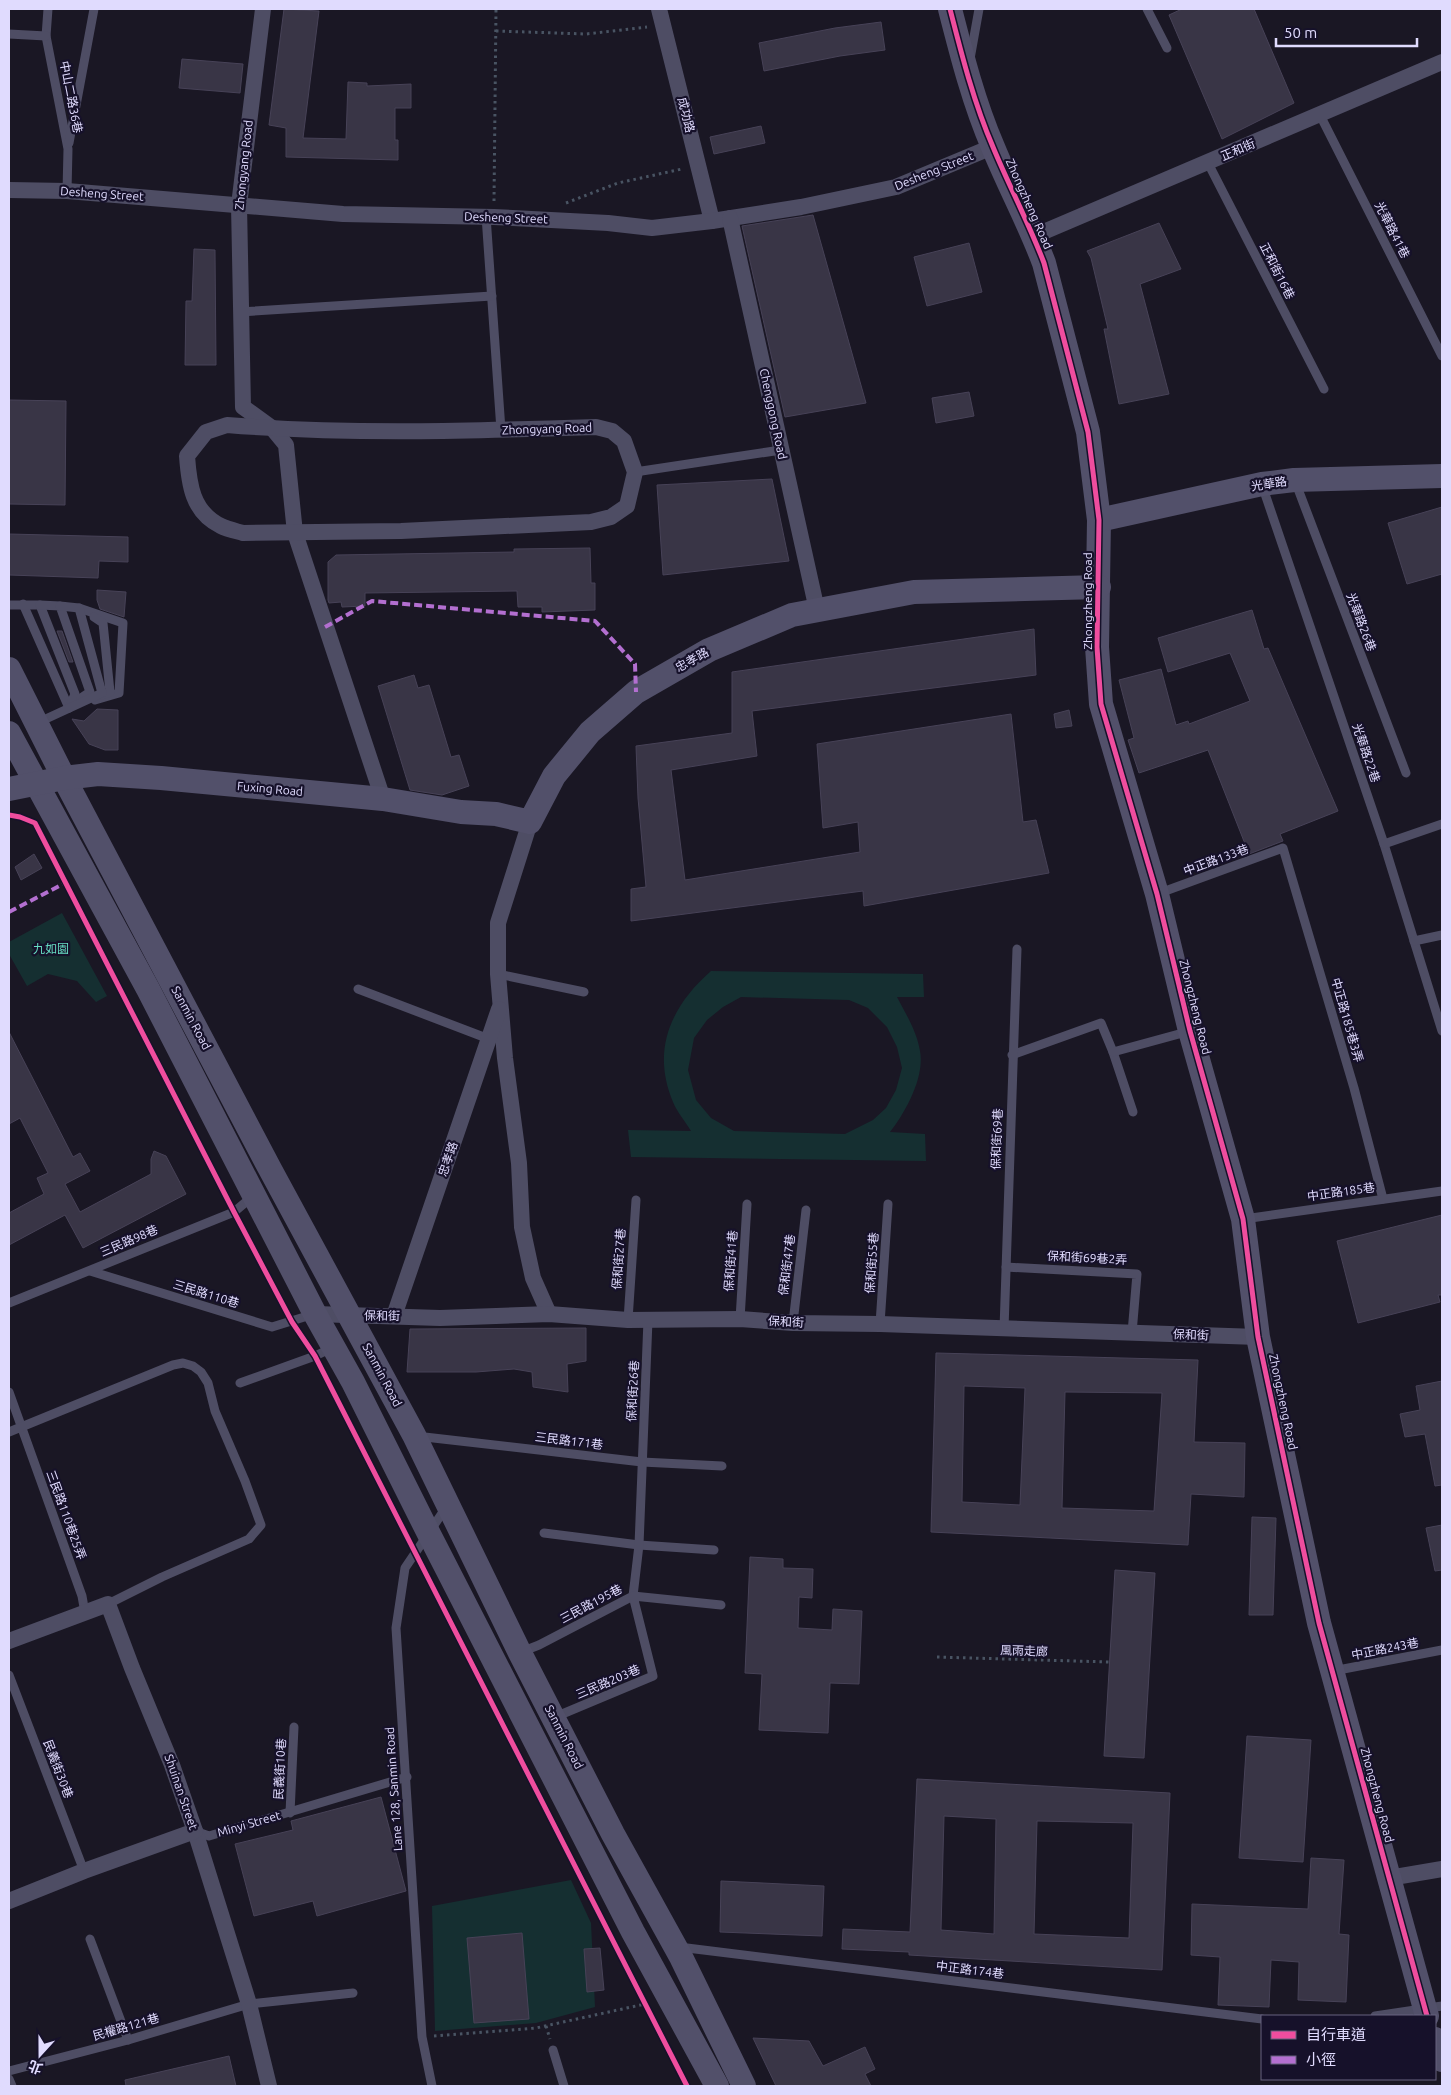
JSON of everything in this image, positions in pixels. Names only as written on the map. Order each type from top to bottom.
[{"type":"street","name":"Zhongyang Road","points":[[263,9],[239,205],[243,407],[272,428],[286,445],[295,533],[383,799]]},
{"type":"street","name":"成功路","points":[[659,9],[712,221]]},
{"type":"street","name":"Zhongzheng Road","points":[[950,9],[967,77],[992,147],[1034,236],[1044,263],[1088,432],[1099,520],[1097,647],[1101,704],[1157,894],[1190,1031],[1243,1219],[1258,1337],[1319,1623],[1389,1878],[1431,2011]]},
{"type":"street","name":"正和街","points":[[1034,236],[1442,62]]},
{"type":"street","name":"Desheng Street","points":[[9,190],[67,191],[342,214],[490,217],[608,223],[652,228],[801,207],[896,187],[992,147]]},
{"type":"street","name":"Chenggong Road","points":[[730,218],[816,610]]},
{"type":"street","name":"Zhongyang Road","points":[[227,425],[272,428],[502,430],[596,427],[612,431],[624,441],[635,472],[627,506],[612,517],[591,522],[401,531],[295,533],[243,533],[220,526],[202,511],[189,486],[187,456],[206,432],[227,425]]},
{"type":"street","name":"光華路","points":[[1099,520],[1262,484],[1294,480],[1441,479]]},
{"type":"street","name":"忠孝路","points":[[549,1314],[533,1278],[522,1227],[519,1163],[505,1058],[498,974],[498,923],[530,822],[554,776],[590,732],[636,692],[709,650],[792,615],[914,592],[1099,587]]},
{"type":"street","name":"Sanmin Road","points":[[9,669],[64,778],[414,1435],[520,1653],[613,1834],[675,1946],[744,2086]]},
{"type":"street","name":"Sanmin Road","points":[[9,733],[148,989],[315,1314],[334,1346],[633,1932],[717,2086]]},
{"type":"street","name":"Fuxing Road","points":[[9,789],[64,778],[98,774],[152,777],[383,799],[461,812],[496,814],[530,822]]},
{"type":"street","name":"忠孝路","points":[[394,1316],[501,1002]]},
{"type":"street","name":"保和街","points":[[315,1314],[440,1318],[549,1314],[628,1320],[740,1319],[793,1323],[880,1324],[1258,1337]]},
{"type":"street","points":[[9,1641],[108,1604]]},
{"type":"street","name":"Shuinan Street","points":[[108,1604],[172,1765],[249,2004],[270,2086]]},
{"type":"street","name":"Minyi Street","points":[[9,1901],[84,1871],[194,1831]]},
{"type":"street","points":[[1389,1878],[1442,1869]]},
{"type":"street","points":[[1436,2042],[1442,2060]]},
{"type":"lane","name":"中山二路36巷","points":[[48,9],[46,36],[68,148],[67,191]]},
{"type":"lane","points":[[68,148],[94,9]]},
{"type":"lane","points":[[967,77],[979,9]]},
{"type":"lane","points":[[1147,9],[1167,48]]},
{"type":"lane","points":[[9,34],[46,36]]},
{"type":"lane","name":"光華路41巷","points":[[1320,115],[1442,356]]},
{"type":"lane","name":"正和街16巷","points":[[1208,163],[1324,389]]},
{"type":"lane","points":[[490,217],[492,296],[502,430]]},
{"type":"lane","points":[[240,312],[492,296]]},
{"type":"lane","points":[[635,472],[781,450]]},
{"type":"lane","name":"光華路26巷","points":[[1294,480],[1406,773]]},
{"type":"lane","name":"光華路22巷","points":[[1262,484],[1384,844],[1442,1030]]},
{"type":"lane","points":[[23,604],[69,708]]},
{"type":"lane","points":[[9,605],[23,604],[79,608],[123,623],[118,693],[69,708]]},
{"type":"lane","points":[[40,605],[75,694],[69,708]]},
{"type":"lane","points":[[60,606],[90,692],[69,708]]},
{"type":"lane","points":[[69,708],[110,692],[103,623],[79,608]]},
{"type":"lane","points":[[37,723],[102,693],[79,608]]},
{"type":"lane","points":[[1384,844],[1442,824]]},
{"type":"lane","name":"中正路133巷","points":[[1157,894],[1283,848]]},
{"type":"lane","name":"中正路185巷3弄","points":[[1283,848],[1354,1088],[1383,1199]]},
{"type":"lane","points":[[1414,941],[1442,934]]},
{"type":"lane","name":"保和街69巷","points":[[1004,1329],[1017,949]]},
{"type":"lane","points":[[498,974],[584,992]]},
{"type":"lane","points":[[358,989],[489,1039]]},
{"type":"lane","points":[[1012,1055],[1100,1024],[1113,1052],[1133,1112]]},
{"type":"lane","points":[[1113,1052],[1190,1031]]},
{"type":"lane","name":"中正路185巷","points":[[1243,1219],[1442,1191]]},
{"type":"lane","name":"三民路98巷","points":[[9,1303],[234,1212],[255,1194]]},
{"type":"lane","name":"保和街27巷","points":[[628,1320],[636,1200]]},
{"type":"lane","name":"保和街41巷","points":[[740,1319],[747,1204]]},
{"type":"lane","name":"保和街55巷","points":[[880,1324],[888,1204]]},
{"type":"lane","name":"保和街47巷","points":[[793,1323],[806,1210]]},
{"type":"lane","name":"保和街69巷2弄","points":[[1006,1267],[1137,1274],[1132,1333]]},
{"type":"lane","name":"三民路110巷","points":[[90,1271],[272,1327],[315,1314]]},
{"type":"lane","name":"保和街26巷","points":[[642,1462],[648,1320]]},
{"type":"lane","points":[[240,1383],[315,1356],[334,1346]]},
{"type":"lane","points":[[9,1432],[178,1364],[183,1363],[193,1366],[201,1372],[208,1384],[215,1411],[245,1481],[261,1525],[249,1539],[162,1577],[108,1604]]},
{"type":"lane","points":[[9,1392],[20,1427]]},
{"type":"lane","name":"三民路110巷25弄","points":[[20,1427],[82,1596],[85,1613]]},
{"type":"lane","name":"三民路171巷","points":[[414,1435],[642,1462],[722,1466]]},
{"type":"lane","name":"三民路195巷","points":[[520,1653],[632,1596],[639,1545],[642,1462]]},
{"type":"lane","name":"Lane 128, Sanmin Road","points":[[432,2086],[422,2037],[407,1777],[396,1628],[405,1568],[448,1504]]},
{"type":"lane","points":[[544,1533],[639,1545],[714,1550]]},
{"type":"lane","points":[[632,1596],[721,1605]]},
{"type":"lane","name":"三民路203巷","points":[[554,1717],[653,1676],[632,1596]]},
{"type":"lane","name":"中正路243巷","points":[[1333,1671],[1442,1650]]},
{"type":"lane","name":"民義街30巷","points":[[9,1675],[84,1871]]},
{"type":"lane","name":"民義街10巷","points":[[290,1812],[294,1728]]},
{"type":"lane","name":"Minyi Street","points":[[194,1831],[209,1836],[407,1777]]},
{"type":"lane","points":[[90,1939],[128,2040]]},
{"type":"lane","name":"中正路174巷","points":[[675,1946],[1261,2019]]},
{"type":"lane","name":"民權路121巷","points":[[9,2071],[128,2040],[249,2004],[353,1993]]},
{"type":"lane","points":[[1387,2015],[1431,2011]]},
{"type":"lane","points":[[553,2050],[564,2086]]},
{"type":"lane","points":[[9,2079],[12,2086]]},
{"type":"path","points":[[490,217],[496,9]]},
{"type":"path","points":[[496,31],[586,34],[663,25]]},
{"type":"path","points":[[558,206],[618,183],[698,166]]},
{"type":"path","points":[[9,815],[20,817],[35,824]]},
{"type":"path","points":[[79,910],[292,1322]]},
{"type":"path","points":[[612,1942],[687,2086]]},
{"type":"path","points":[[422,2037],[536,2028],[669,1997]]},
{"type":"green space","name":"九如園","points":[[62,913],[107,996],[96,1002],[77,981],[48,974],[27,986],[9,954],[9,942]]},
{"type":"green space","points":[[711,971],[923,974],[924,997],[897,997],[911,1023],[920,1051],[921,1061],[917,1083],[902,1115],[890,1132],[925,1134],[926,1161],[631,1157],[628,1130],[691,1131],[673,1102],[664,1065],[665,1047],[669,1030],[685,999]],"holes":[[[741,997],[849,1000],[868,1008],[887,1027],[897,1047],[902,1068],[896,1090],[886,1108],[873,1120],[845,1134],[734,1131],[711,1118],[696,1100],[688,1070],[694,1038],[707,1020],[723,1007]]]},
{"type":"green space","points":[[571,1880],[591,1923],[595,2007],[536,2023],[435,2031],[432,1906]]},
{"type":"building","points":[[284,9],[319,11],[303,138],[346,139],[348,82],[367,83],[367,86],[411,84],[411,108],[395,108],[395,140],[398,140],[398,160],[286,157],[286,128],[269,125]]},
{"type":"building","points":[[1182,9],[1254,9],[1294,103],[1222,139],[1169,15]]},
{"type":"building","points":[[881,22],[885,50],[840,56],[764,71],[759,43],[835,28]]},
{"type":"building","points":[[182,59],[243,64],[240,93],[179,88]]},
{"type":"building","points":[[761,126],[765,143],[714,154],[710,137]]},
{"type":"building","points":[[813,215],[866,403],[785,417],[742,226]]},
{"type":"building","points":[[1159,223],[1181,269],[1140,284],[1169,394],[1119,404],[1104,329],[1108,329],[1091,258],[1087,251]]},
{"type":"building","points":[[969,243],[982,292],[927,306],[914,257]]},
{"type":"building","points":[[194,249],[215,250],[216,365],[185,365],[186,301],[192,301]]},
{"type":"building","points":[[969,392],[974,416],[936,423],[932,398]]},
{"type":"building","points":[[9,400],[66,401],[65,505],[9,504]]},
{"type":"building","points":[[772,479],[789,561],[663,575],[657,485]]},
{"type":"building","points":[[1442,507],[1442,574],[1407,584],[1388,523]]},
{"type":"building","points":[[9,534],[128,537],[128,562],[99,561],[98,578],[9,575]]},
{"type":"building","points":[[590,548],[591,583],[595,583],[595,610],[542,612],[542,607],[518,607],[517,591],[365,593],[365,606],[342,607],[341,602],[329,603],[328,600],[328,562],[336,555],[514,552],[514,549]]},
{"type":"building","points":[[97,590],[126,592],[124,617],[100,609],[97,600]]},
{"type":"building","points":[[1252,610],[1264,649],[1268,648],[1338,811],[1280,834],[1283,841],[1249,854],[1208,750],[1139,773],[1128,740],[1134,738],[1119,680],[1161,669],[1176,725],[1188,721],[1189,724],[1250,701],[1230,653],[1168,672],[1158,638]]},
{"type":"building","points":[[1034,629],[1036,675],[752,711],[757,756],[671,770],[685,880],[860,852],[858,822],[823,828],[817,744],[1011,714],[1023,822],[1036,820],[1049,873],[864,906],[863,891],[631,921],[631,889],[646,887],[638,798],[636,746],[732,733],[732,672]]},
{"type":"building","points":[[57,631],[62,631],[73,662],[69,662]]},
{"type":"building","points":[[414,675],[418,688],[429,685],[451,757],[459,755],[469,786],[442,795],[410,790],[378,686]]},
{"type":"building","points":[[97,709],[118,710],[118,750],[105,750],[89,744],[72,719],[84,721]]},
{"type":"building","points":[[1069,710],[1072,726],[1056,728],[1054,714]]},
{"type":"building","points":[[34,854],[42,868],[21,880],[15,867]]},
{"type":"building","points":[[9,1032],[73,1157],[80,1153],[90,1171],[65,1184],[80,1212],[151,1174],[151,1159],[154,1151],[166,1156],[186,1194],[83,1248],[65,1215],[9,1245],[9,1213],[44,1194],[37,1178],[48,1173],[20,1118],[9,1124]]},
{"type":"building","points":[[1442,1215],[1442,1295],[1438,1295],[1440,1302],[1358,1323],[1337,1241]]},
{"type":"building","points":[[586,1328],[586,1361],[567,1364],[568,1392],[533,1387],[532,1372],[514,1369],[476,1372],[407,1372],[410,1329]]},
{"type":"building","points":[[936,1353],[1198,1360],[1194,1442],[1245,1443],[1244,1497],[1191,1494],[1188,1545],[931,1532]],"holes":[[[964,1386],[1025,1388],[1020,1505],[962,1502]],[[1065,1392],[1162,1393],[1154,1511],[1062,1508]]]},
{"type":"building","points":[[1442,1381],[1442,1485],[1435,1486],[1425,1434],[1405,1437],[1400,1414],[1420,1410],[1416,1386]]},
{"type":"building","points":[[1252,1517],[1276,1518],[1273,1615],[1249,1615]]},
{"type":"building","points":[[1442,1525],[1442,1570],[1435,1571],[1426,1528]]},
{"type":"building","points":[[750,1557],[783,1559],[783,1568],[813,1569],[812,1598],[799,1597],[798,1628],[832,1630],[833,1609],[862,1611],[859,1684],[830,1683],[828,1733],[759,1730],[762,1674],[745,1673]]},
{"type":"building","points":[[1115,1570],[1155,1573],[1144,1758],[1104,1756]]},
{"type":"building","points":[[1247,1736],[1311,1740],[1303,1862],[1239,1858]]},
{"type":"building","points":[[917,1779],[1170,1793],[1162,1970],[909,1955],[909,1952],[842,1949],[843,1929],[910,1932]],"holes":[[[944,1816],[996,1819],[994,1934],[941,1930]],[[1037,1821],[1133,1823],[1129,1938],[1034,1934]]]},
{"type":"building","points":[[381,1797],[406,1891],[317,1916],[313,1901],[254,1916],[235,1844],[293,1830],[291,1821]]},
{"type":"building","points":[[1311,1858],[1344,1860],[1339,1934],[1349,1935],[1346,2002],[1298,2000],[1299,1962],[1271,1960],[1269,2007],[1218,2005],[1220,1957],[1191,1955],[1192,1904],[1308,1909]]},
{"type":"building","points":[[721,1881],[824,1886],[822,1936],[720,1932]]},
{"type":"building","points":[[522,1933],[529,2019],[474,2023],[467,1938]]},
{"type":"building","points":[[600,1948],[604,1990],[587,1992],[584,1949]]},
{"type":"building","points":[[753,2038],[809,2041],[823,2066],[865,2047],[875,2069],[865,2074],[871,2086],[776,2086]]},
{"type":"building","points":[[229,2056],[236,2086],[126,2086],[125,2080]]},
{"type":"marked path","points":[[325,627],[372,601],[595,621],[635,664],[636,692]]},
{"type":"marked path","points":[[9,912],[65,883]]},
{"type":"cycle path","points":[[950,9],[969,79],[986,130],[1044,263],[1088,432],[1099,520],[1097,647],[1101,704],[1157,894],[1190,1031],[1243,1219],[1258,1337],[1319,1623],[1427,2015]]},
{"type":"cycle path","points":[[9,815],[35,823],[234,1212],[292,1322],[315,1356],[687,2086]]}]
